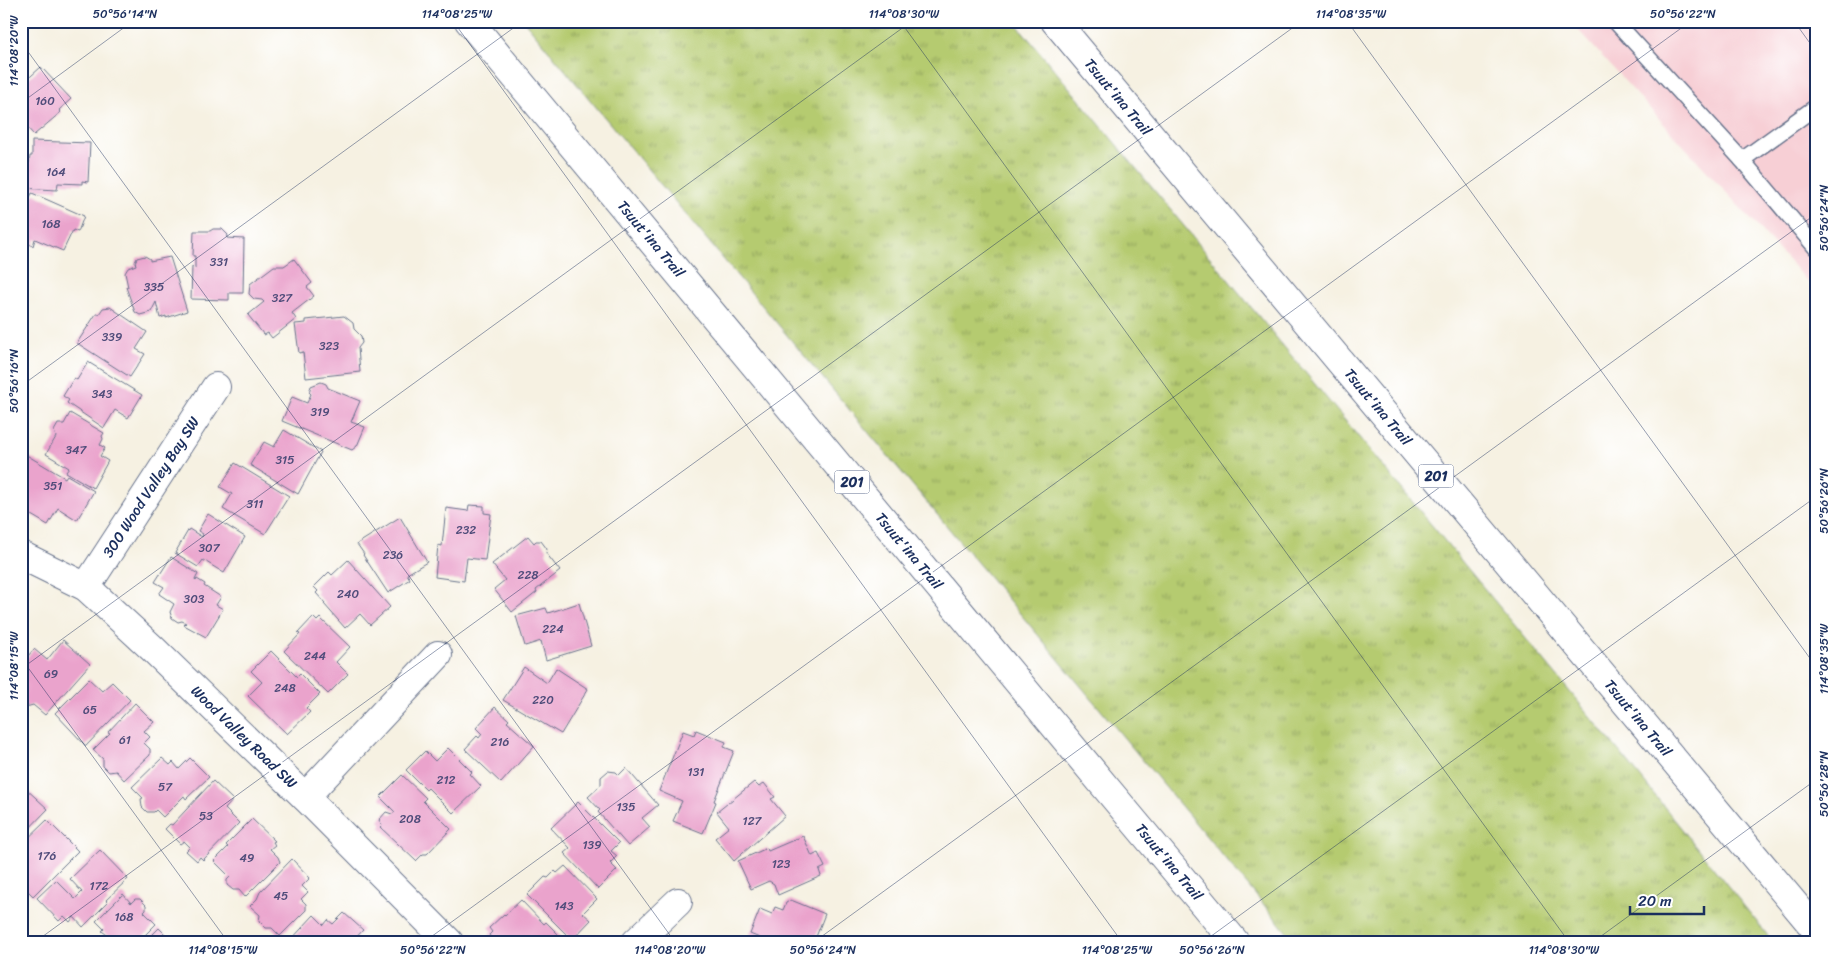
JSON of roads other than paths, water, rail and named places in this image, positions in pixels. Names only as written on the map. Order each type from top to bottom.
[{"type":"main road","name":"Tsuut'ina Trail","points":[[470,21],[1236,942]]},
{"type":"main road","name":"Tsuut'ina Trail","points":[[1055,21],[1817,931]]},
{"type":"main road","name":"300 Wood Valley Bay SW","points":[[86,587],[216,387]]},
{"type":"main road","name":"Wood Valley Road SW","points":[[21,555],[86,587],[153,649],[305,797],[449,942]]},
{"type":"main road","points":[[305,797],[438,655]]},
{"type":"main road","points":[[636,942],[678,902]]},
{"type":"lane","points":[[1616,21],[1742,160],[1817,249]]},
{"type":"lane","points":[[1742,160],[1817,107]]}]
